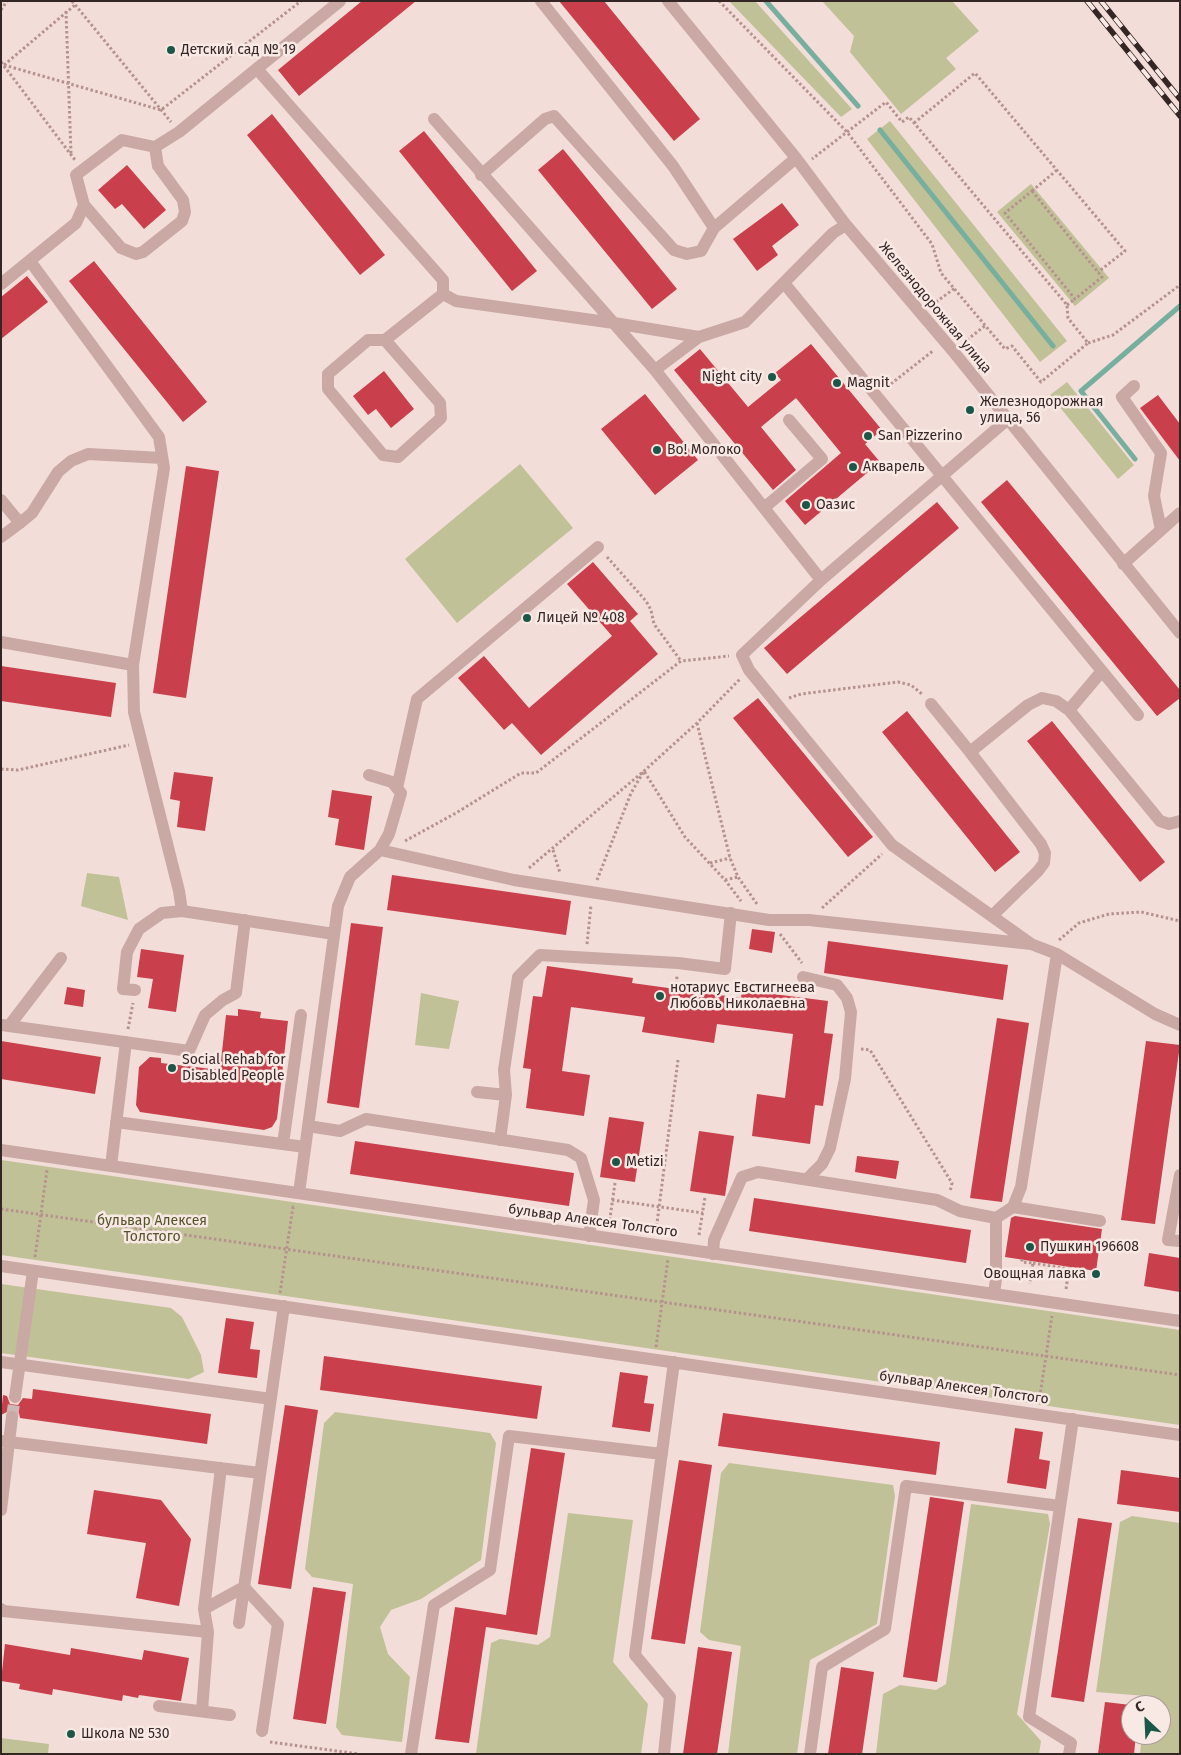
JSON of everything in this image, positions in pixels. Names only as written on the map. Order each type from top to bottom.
[{"type":"street","points":[[155,147],[158,166],[183,200],[185,212],[182,220],[149,247],[136,254],[121,248],[84,205],[76,175],[122,140],[155,147],[179,132],[340,1]]},
{"type":"street","points":[[541,1],[673,166],[714,228]]},
{"type":"street","name":"Железнодорожная улица","points":[[668,1],[799,162],[846,224],[1008,419],[1180,633]]},
{"type":"street","points":[[258,69],[443,280],[443,294]]},
{"type":"street","points":[[481,175],[545,118],[554,116],[674,250],[686,254],[700,251],[714,228],[799,162]]},
{"type":"street","points":[[434,119],[481,175],[655,370],[821,580]]},
{"type":"street","points":[[1,284],[76,223],[84,205]]},
{"type":"street","points":[[655,370],[699,337],[745,322],[833,233],[846,224]]},
{"type":"street","points":[[30,261],[159,437],[164,468],[133,665],[134,712],[182,911]]},
{"type":"street","points":[[784,283],[1138,715]]},
{"type":"street","points":[[443,294],[456,301],[699,337]]},
{"type":"street","points":[[385,340],[440,403],[441,418],[398,457],[383,454],[328,389],[328,374],[368,340],[385,340],[443,294]]},
{"type":"street","points":[[1134,386],[1122,397],[1161,453],[1154,496],[1161,530]]},
{"type":"street","points":[[1008,419],[821,580],[742,655],[749,670],[892,845],[993,915],[1031,944]]},
{"type":"street","points":[[765,507],[822,459],[789,420]]},
{"type":"street","points":[[1,537],[32,513],[58,472],[71,461],[88,454],[162,458]]},
{"type":"street","points":[[1,500],[20,523]]},
{"type":"street","points":[[1123,564],[1180,513]]},
{"type":"street","points":[[397,788],[417,699],[598,547]]},
{"type":"street","points":[[1,642],[133,665]]},
{"type":"street","points":[[1069,710],[1102,671]]},
{"type":"street","points":[[970,752],[1028,705],[1042,698],[1056,701],[1069,710],[1160,821],[1169,824],[1180,821]]},
{"type":"street","points":[[931,704],[970,752],[1045,853],[1044,863],[993,915]]},
{"type":"street","points":[[299,1194],[338,906],[350,877],[383,850],[402,793],[392,782],[369,775]]},
{"type":"street","points":[[383,850],[514,880],[769,920],[809,920],[1031,944],[1052,951],[1155,1014],[1180,1025]]},
{"type":"street","points":[[135,990],[123,989],[127,952],[139,929],[162,913],[182,911],[334,934]]},
{"type":"street","points":[[500,1140],[506,1096],[504,1070],[518,977],[540,955],[678,963],[724,969],[731,913]]},
{"type":"street","points":[[5,1025],[189,1051],[205,1015],[223,1000],[236,993],[245,920]]},
{"type":"street","points":[[712,1254],[714,1240],[742,1176],[758,1172],[937,1200],[960,1211],[996,1218],[1013,1207],[1021,1187],[1052,951]]},
{"type":"street","points":[[5,1025],[61,958]]},
{"type":"street","points":[[802,978],[837,985],[847,998],[851,1012],[845,1079],[830,1148],[822,1164],[807,1179]]},
{"type":"street","points":[[283,1144],[301,1015]]},
{"type":"street","points":[[111,1166],[126,1042]]},
{"type":"street","points":[[477,1092],[506,1096]]},
{"type":"street","points":[[308,1126],[340,1131],[366,1119],[568,1150],[581,1158],[594,1200],[589,1236]]},
{"type":"street","points":[[116,1122],[305,1147]]},
{"type":"street","name":"бульвар Алексея Толстого","points":[[1,1150],[1180,1321]]},
{"type":"street","points":[[1180,1175],[1168,1240],[1180,1242]]},
{"type":"street","points":[[1013,1207],[1100,1221]]},
{"type":"street","points":[[994,1294],[996,1280],[996,1218]]},
{"type":"street","name":"бульвар Алексея Толстого","points":[[1,1266],[281,1304],[1180,1434]]},
{"type":"street","points":[[15,1397],[33,1271]]},
{"type":"street","points":[[239,1623],[271,1399],[281,1304]]},
{"type":"street","points":[[1,1362],[271,1399]]},
{"type":"street","points":[[664,1754],[670,1697],[635,1655],[674,1362]]},
{"type":"street","points":[[1,1510],[6,1442],[12,1417]]},
{"type":"street","points":[[1070,1754],[1071,1744],[1029,1717],[1073,1419]]},
{"type":"street","points":[[411,1754],[434,1605],[490,1570],[509,1436],[662,1454]]},
{"type":"street","points":[[6,1442],[260,1473]]},
{"type":"street","points":[[202,1711],[208,1632],[204,1609],[221,1468]]},
{"type":"street","points":[[810,1754],[822,1667],[885,1629],[906,1486],[1060,1506]]},
{"type":"street","points":[[204,1609],[244,1587]]},
{"type":"street","points":[[244,1587],[278,1624],[262,1731]]},
{"type":"street","points":[[1,1609],[3,1611],[208,1632]]},
{"type":"street","points":[[159,1706],[230,1715]]},
{"type":"path","points":[[1,10],[6,1]]},
{"type":"path","points":[[161,110],[302,1]]},
{"type":"path","points":[[719,1],[848,132],[932,244],[941,273],[1005,348],[1012,346],[1041,382],[1088,343],[1113,335],[1180,285]]},
{"type":"path","points":[[2,63],[66,11],[73,3],[179,132]]},
{"type":"path","points":[[66,11],[71,154]]},
{"type":"path","points":[[2,63],[70,86],[161,110]]},
{"type":"path","points":[[2,63],[83,170]]},
{"type":"path","points":[[914,123],[975,72],[1125,251],[1098,272]]},
{"type":"path","points":[[799,162],[848,132],[888,101],[902,122],[909,117],[1067,305],[1068,318],[1088,343]]},
{"type":"path","points":[[1057,170],[1005,213],[1075,298]]},
{"type":"path","points":[[1032,191],[1102,277],[1067,305]]},
{"type":"path","points":[[932,306],[955,288]]},
{"type":"path","points":[[962,344],[986,325]]},
{"type":"path","points":[[877,396],[934,350]]},
{"type":"path","points":[[598,547],[646,601],[651,610],[654,624],[681,661]]},
{"type":"path","points":[[383,850],[456,813],[521,772],[536,773],[681,661],[742,655]]},
{"type":"path","points":[[514,880],[553,850],[644,771],[697,723],[749,670]]},
{"type":"path","points":[[777,704],[801,694],[898,682],[917,689],[931,704]]},
{"type":"path","points":[[697,723],[730,858],[738,877],[816,980]]},
{"type":"path","points":[[1,769],[18,770],[142,742]]},
{"type":"path","points":[[644,771],[685,836],[725,880],[752,917]]},
{"type":"path","points":[[586,957],[592,891],[631,793],[644,771]]},
{"type":"path","points":[[809,920],[892,845]]},
{"type":"path","points":[[553,850],[565,887]]},
{"type":"path","points":[[710,863],[730,858]]},
{"type":"path","points":[[725,880],[738,877]]},
{"type":"path","points":[[1052,951],[1079,922],[1109,914],[1141,912],[1180,921]]},
{"type":"path","points":[[126,1042],[135,990]]},
{"type":"path","points":[[870,1050],[952,1183],[950,1197]]},
{"type":"path","points":[[656,1232],[678,1060]]},
{"type":"path","points":[[33,1271],[49,1157]]},
{"type":"path","points":[[609,1225],[615,1183]]},
{"type":"path","points":[[699,1238],[705,1197]]},
{"type":"path","points":[[612,1200],[702,1212]]},
{"type":"path","points":[[281,1304],[293,1207],[300,1208]]},
{"type":"path","points":[[1,1209],[1180,1375]]},
{"type":"path","points":[[654,1359],[670,1247]]},
{"type":"path","points":[[1022,1260],[1022,1262],[1079,1271],[1080,1268]]},
{"type":"path","points":[[1030,1284],[1033,1263]]},
{"type":"path","points":[[1066,1289],[1069,1269]]},
{"type":"path","points":[[1037,1414],[1054,1303]]},
{"type":"path","points":[[262,1731],[262,1741],[358,1754]]},
{"type":"green space","points":[[729,1],[755,1],[852,109],[841,117]]},
{"type":"green space","points":[[822,1],[952,1],[979,31],[946,58],[956,69],[901,114],[850,52],[854,36]]},
{"type":"green space","points":[[890,121],[1067,341],[1040,362],[867,139]]},
{"type":"green space","points":[[1031,184],[1109,278],[1075,306],[997,212]]},
{"type":"green space","points":[[1067,382],[1134,465],[1118,479],[1050,395]]},
{"type":"green space","points":[[520,464],[573,528],[457,623],[405,559]]},
{"type":"green space","points":[[87,873],[119,877],[128,920],[81,906]]},
{"type":"green space","points":[[421,993],[459,1001],[449,1049],[415,1045]]},
{"type":"green space","name":"бульвар Алексея Толстого","points":[[1,1160],[1180,1330],[1180,1425],[1,1255]]},
{"type":"green space","points":[[1,1284],[171,1308],[182,1317],[201,1355],[204,1372],[189,1379],[1,1353]]},
{"type":"green space","points":[[335,1412],[490,1433],[496,1443],[481,1560],[421,1599],[391,1610],[380,1627],[388,1654],[410,1677],[402,1742],[342,1735],[336,1727],[353,1584],[312,1577],[305,1569],[324,1423]]},
{"type":"green space","points":[[729,1463],[893,1485],[895,1496],[877,1624],[810,1660],[797,1754],[728,1754],[741,1646],[709,1640],[700,1632],[721,1473]]},
{"type":"green space","points":[[971,1504],[1048,1514],[1050,1524],[1017,1714],[1041,1741],[1039,1754],[876,1754],[883,1694],[900,1685],[936,1690],[946,1684]]},
{"type":"green space","points":[[568,1513],[633,1520],[613,1662],[648,1704],[641,1754],[476,1754],[491,1643],[500,1639],[538,1645],[550,1637]]},
{"type":"green space","points":[[1132,1516],[1180,1523],[1180,1754],[1140,1754],[1141,1745],[1171,1745],[1171,1695],[1096,1692],[1120,1522]]},
{"type":"green space","points":[[1,1738],[49,1744],[48,1754],[1,1754]]},
{"type":"building","points":[[362,1],[416,1],[299,96],[278,70]]},
{"type":"building","points":[[559,1],[604,1],[700,119],[674,141]]},
{"type":"building","points":[[272,114],[385,255],[360,275],[247,135]]},
{"type":"building","points":[[424,131],[537,271],[512,291],[399,151]]},
{"type":"building","points":[[563,149],[677,289],[652,309],[538,170]]},
{"type":"building","points":[[127,165],[166,210],[144,229],[122,204],[115,209],[98,190]]},
{"type":"building","points":[[782,203],[799,225],[772,246],[778,255],[757,271],[733,239]]},
{"type":"building","points":[[94,261],[207,402],[183,422],[69,281]]},
{"type":"building","points":[[27,276],[48,302],[1,339],[1,297]]},
{"type":"building","points":[[811,344],[882,430],[865,444],[880,462],[805,525],[785,501],[841,453],[796,398],[761,427],[796,470],[773,490],[674,370],[700,349],[748,407],[781,380],[775,373]]},
{"type":"building","points":[[384,371],[414,409],[391,428],[376,409],[368,415],[353,396]]},
{"type":"building","points":[[645,394],[698,460],[655,495],[601,429]]},
{"type":"building","points":[[1158,395],[1180,424],[1180,461],[1140,408]]},
{"type":"building","points":[[186,466],[219,471],[186,698],[153,693]]},
{"type":"building","points":[[1007,480],[1180,690],[1180,698],[1157,716],[981,502]]},
{"type":"building","points":[[937,502],[959,528],[787,674],[764,648]]},
{"type":"building","points":[[593,562],[638,614],[630,621],[658,654],[541,755],[512,723],[504,730],[458,678],[484,656],[529,708],[612,636],[567,584]]},
{"type":"building","points":[[1,666],[116,683],[111,717],[1,701]]},
{"type":"building","points":[[758,698],[873,837],[848,857],[733,718]]},
{"type":"building","points":[[907,711],[1020,852],[995,872],[882,732]]},
{"type":"building","points":[[1052,721],[1165,862],[1140,882],[1027,741]]},
{"type":"building","points":[[174,772],[213,777],[205,831],[177,827],[180,801],[170,799]]},
{"type":"building","points":[[332,790],[372,796],[364,850],[335,845],[339,819],[328,817]]},
{"type":"building","points":[[392,875],[571,901],[566,935],[387,910]]},
{"type":"building","points":[[351,923],[383,927],[359,1108],[327,1103]]},
{"type":"building","points":[[752,929],[775,932],[772,953],[749,949]]},
{"type":"building","points":[[828,941],[1008,965],[1003,1000],[824,973]]},
{"type":"building","points":[[141,949],[184,955],[176,1012],[148,1008],[153,979],[137,977]]},
{"type":"building","points":[[547,966],[633,978],[632,983],[741,998],[742,990],[828,1001],[824,1033],[833,1034],[823,1106],[815,1105],[810,1144],[752,1136],[757,1094],[785,1098],[793,1034],[717,1024],[714,1043],[642,1032],[645,1017],[571,1007],[562,1071],[590,1075],[584,1116],[526,1108],[531,1069],[523,1068],[533,996],[542,997]]},
{"type":"building","points":[[67,987],[85,990],[83,1007],[64,1004]]},
{"type":"building","name":"Social Rehab for Disabled People","points":[[238,1009],[261,1012],[260,1018],[288,1021],[277,1119],[272,1127],[264,1130],[140,1112],[136,1105],[139,1067],[150,1057],[161,1058],[161,1063],[220,1070],[226,1015],[238,1016]]},
{"type":"building","points":[[997,1018],[1029,1023],[1002,1202],[970,1198]]},
{"type":"building","points":[[1,1041],[101,1057],[95,1094],[1,1079]]},
{"type":"building","points":[[1146,1041],[1180,1045],[1155,1224],[1121,1220]]},
{"type":"building","points":[[609,1117],[644,1122],[635,1182],[600,1177]]},
{"type":"building","points":[[699,1131],[734,1136],[725,1196],[690,1191]]},
{"type":"building","points":[[355,1141],[574,1173],[569,1206],[350,1174]]},
{"type":"building","points":[[857,1156],[899,1161],[896,1179],[855,1172]]},
{"type":"building","points":[[754,1198],[971,1230],[966,1263],[749,1231]]},
{"type":"building","points":[[1015,1216],[1102,1229],[1096,1271],[1005,1257],[1011,1218]]},
{"type":"building","points":[[1149,1253],[1180,1258],[1180,1292],[1144,1286]]},
{"type":"building","points":[[226,1318],[254,1322],[250,1349],[260,1350],[257,1378],[218,1373]]},
{"type":"building","points":[[324,1356],[542,1386],[537,1419],[320,1390]]},
{"type":"building","points":[[620,1372],[648,1376],[644,1403],[654,1404],[650,1432],[612,1427]]},
{"type":"building","points":[[33,1389],[211,1414],[207,1444],[20,1418],[19,1413],[13,1409],[1,1415],[3,1395],[7,1396],[10,1404],[18,1405],[23,1398],[32,1399]]},
{"type":"building","points":[[285,1405],[318,1410],[291,1589],[258,1584]]},
{"type":"building","points":[[723,1413],[940,1442],[936,1475],[718,1446]]},
{"type":"building","points":[[1015,1428],[1043,1432],[1039,1459],[1050,1461],[1046,1489],[1007,1483]]},
{"type":"building","points":[[531,1448],[565,1453],[537,1635],[486,1627],[469,1743],[435,1739],[455,1607],[506,1615]]},
{"type":"building","points":[[679,1460],[712,1465],[685,1644],[651,1639]]},
{"type":"building","points":[[1121,1470],[1180,1478],[1180,1512],[1117,1504]]},
{"type":"building","points":[[94,1490],[161,1500],[191,1539],[179,1606],[136,1598],[146,1543],[87,1534]]},
{"type":"building","points":[[930,1497],[964,1502],[937,1682],[903,1677]]},
{"type":"building","points":[[1078,1518],[1112,1523],[1084,1702],[1051,1697]]},
{"type":"building","points":[[313,1587],[346,1592],[326,1724],[293,1719]]},
{"type":"building","points":[[5,1644],[70,1655],[71,1648],[142,1660],[144,1650],[189,1658],[181,1701],[139,1695],[138,1698],[123,1695],[122,1701],[53,1689],[52,1695],[19,1689],[20,1684],[1,1681]]},
{"type":"building","points":[[698,1647],[732,1652],[717,1754],[683,1754]]},
{"type":"building","points":[[841,1667],[874,1672],[862,1754],[828,1754]]},
{"type":"building","points":[[1105,1702],[1121,1704],[1121,1745],[1135,1745],[1134,1754],[1098,1754]]},
{"type":"waterway","points":[[766,1],[858,106]]},
{"type":"waterway","points":[[880,130],[1053,346]]},
{"type":"waterway","points":[[1135,459],[1081,391],[1180,306]]},
{"type":"tunnel","points":[[12,1417],[15,1397]]},
{"type":"railway","points":[[1087,1],[1180,116]]},
{"type":"railway","points":[[1101,1],[1180,99]]},
{"type":"place","name":"Детский сад № 19","points":[[171,50]]},
{"type":"place","name":"Night city","points":[[772,377]]},
{"type":"place","name":"Magnit","points":[[837,383]]},
{"type":"place","name":"Железнодорожная улица, 56","points":[[970,410]]},
{"type":"place","name":"San Pizzerino","points":[[868,436]]},
{"type":"place","name":"Во! Молоко","points":[[657,450]]},
{"type":"place","name":"Акварель","points":[[853,467]]},
{"type":"place","name":"Оазис","points":[[806,505]]},
{"type":"place","name":"Лицей № 408","points":[[527,618]]},
{"type":"place","name":"нотариус Евстигнеева Любовь Николаевна","points":[[660,996]]},
{"type":"place","name":"Social Rehab for Disabled People","points":[[172,1068]]},
{"type":"place","name":"Metizi","points":[[616,1162]]},
{"type":"place","name":"Пушкин 196608","points":[[1030,1247]]},
{"type":"place","name":"Овощная лавка","points":[[1096,1274]]},
{"type":"place","name":"Школа № 530","points":[[71,1734]]}]
